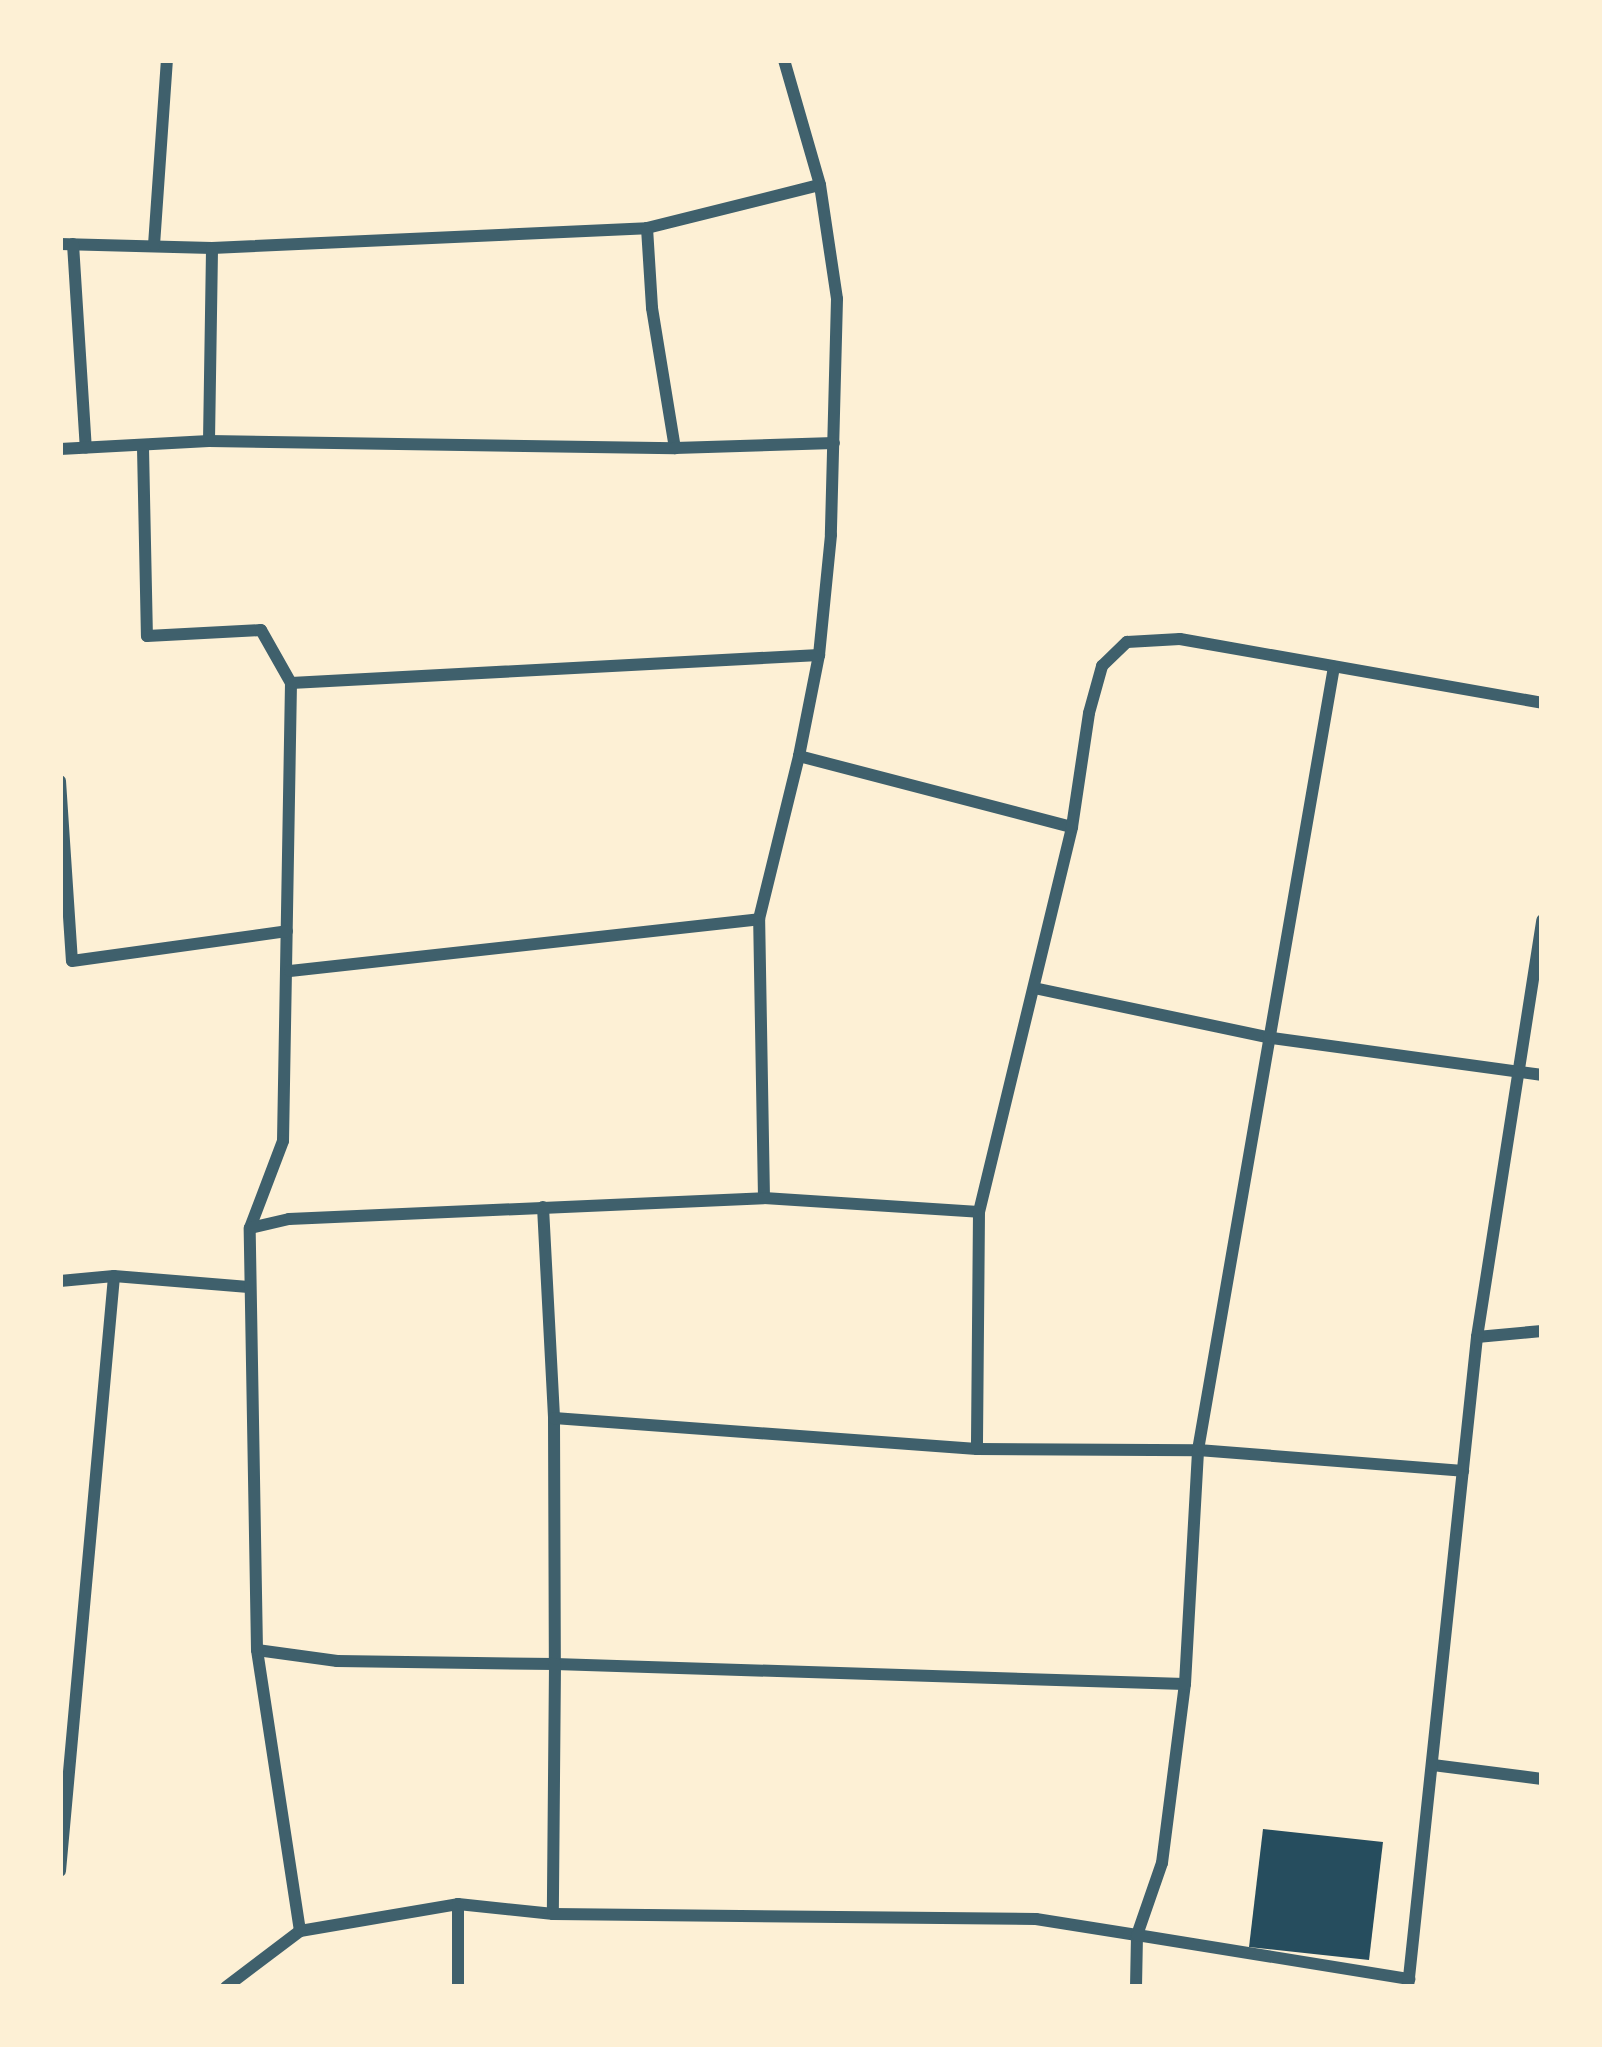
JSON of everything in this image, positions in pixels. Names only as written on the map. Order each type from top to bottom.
[{"type":"street","points":[[154,245],[167,60]]},
{"type":"street","points":[[764,1198],[759,919],[819,655],[834,443],[837,298],[820,185],[784,60]]},
{"type":"street","points":[[86,448],[67,244],[212,248],[647,228],[820,185]]},
{"type":"street","points":[[647,228],[652,308],[675,448]]},
{"type":"street","points":[[209,441],[212,248]]},
{"type":"street","points":[[60,449],[209,441],[675,448],[834,443]]},
{"type":"street","points":[[142,448],[146,637],[261,630],[291,683],[284,1141],[250,1228],[249,1287],[257,1651],[301,1931]]},
{"type":"street","points":[[977,1449],[979,1212],[1072,827],[1102,666],[1127,642],[1180,639],[1542,703]]},
{"type":"street","points":[[291,683],[819,655]]},
{"type":"street","points":[[1136,1987],[1137,1935],[1162,1863],[1185,1684],[1198,1450],[1334,668]]},
{"type":"street","points":[[799,756],[1072,827]]},
{"type":"street","points":[[60,781],[66,961],[286,932]]},
{"type":"street","points":[[290,971],[759,919]]},
{"type":"street","points":[[226,1987],[301,1931],[458,1904],[553,1914],[1036,1919],[1408,1983],[1477,1336],[1542,920]]},
{"type":"street","points":[[1034,988],[1272,1039],[1542,1075]]},
{"type":"street","points":[[250,1228],[289,1219],[764,1198],[979,1212]]},
{"type":"street","points":[[543,1208],[554,1418],[553,1914]]},
{"type":"street","points":[[60,1281],[114,1276],[249,1287]]},
{"type":"street","points":[[60,1871],[114,1276]]},
{"type":"street","points":[[1477,1336],[1542,1330]]},
{"type":"street","points":[[554,1418],[977,1449],[1198,1450],[1463,1471]]},
{"type":"street","points":[[257,1651],[337,1661],[1185,1684]]},
{"type":"street","points":[[1433,1765],[1542,1779]]},
{"type":"street","points":[[458,1904],[458,1987]]},
{"type":"building","points":[[1263,1829],[1383,1842],[1369,1960],[1249,1947]]}]
